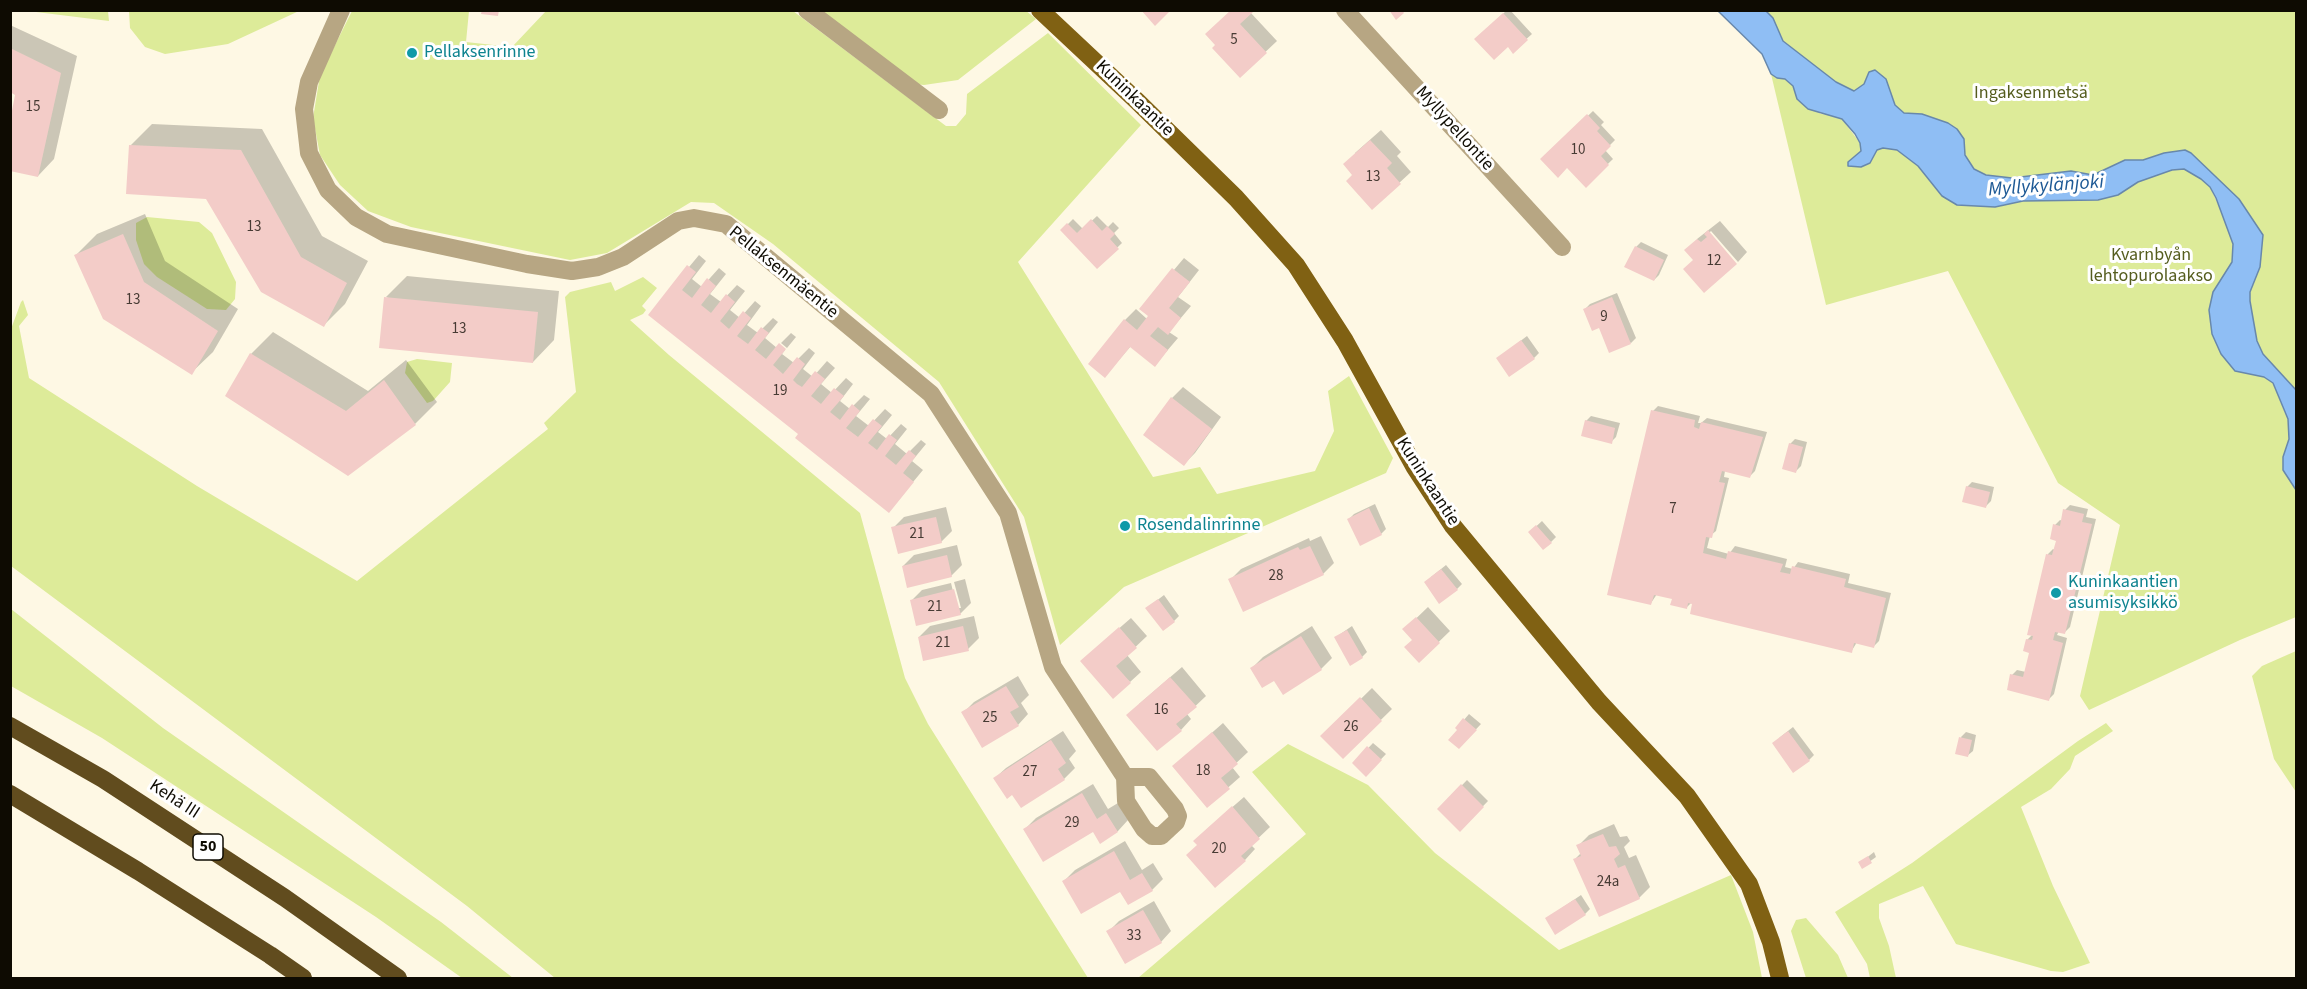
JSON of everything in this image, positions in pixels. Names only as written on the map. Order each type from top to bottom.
[{"type":"highway","name":"Kehä III","points":[[10,726],[103,779],[285,898],[398,978]]},
{"type":"highway","points":[[10,794],[138,871],[303,978]]},
{"type":"main road","name":"Kuninkaantie","points":[[1040,10],[1236,198],[1296,265],[1345,341],[1414,466],[1453,526],[1599,702],[1687,796],[1749,885],[1771,942],[1780,978]]},
{"type":"street","name":"Pellaksenmäentie","points":[[340,10],[309,82],[304,109],[309,153],[328,190],[356,217],[387,234],[527,264],[572,271],[598,267],[623,257],[678,221],[694,218],[726,224],[931,394],[1008,513],[1051,663],[1125,777]]},
{"type":"street","points":[[807,10],[939,110]]},
{"type":"street","name":"Myllypellontie","points":[[1345,10],[1562,247]]},
{"type":"green space","points":[[129,10],[299,11],[228,44],[165,54],[145,47],[130,28]]},
{"type":"green space","points":[[1025,10],[1036,19],[958,80],[924,85],[915,84],[818,11]]},
{"type":"green space","points":[[28,11],[108,11],[109,21]]},
{"type":"green space","points":[[352,11],[469,11],[466,42],[512,47],[546,11],[793,11],[946,126],[956,126],[966,114],[967,94],[1048,33],[1141,125],[1018,262],[1153,477],[1200,467],[1217,494],[1315,471],[1334,431],[1328,391],[1349,376],[1393,458],[1386,473],[1124,587],[1060,645],[1024,517],[939,382],[773,244],[714,203],[691,202],[607,253],[570,260],[411,227],[368,211],[340,185],[320,155],[313,118],[320,75]]},
{"type":"green space","name":"Ingaksenmetsä","points":[[1756,11],[2296,11],[2296,390],[2263,354],[2257,341],[2250,301],[2250,292],[2254,283],[2252,220],[2239,199],[2200,161],[2105,176],[2012,178],[1986,175],[1974,169],[1950,128],[1904,113],[1863,90],[1854,91],[1836,82],[1783,41],[1781,35]]},
{"type":"green space","name":"Kvarnbyån lehtopurolaakso","points":[[1771,74],[1785,79],[1793,86],[1797,99],[1821,114],[1833,115],[1842,119],[1860,143],[1862,151],[1851,159],[1870,163],[1877,150],[1883,148],[1897,150],[1918,166],[1995,207],[2023,201],[2098,200],[2118,195],[2138,182],[2172,170],[2184,169],[2194,173],[2210,187],[2233,244],[2232,262],[2264,377],[2273,383],[2285,413],[2296,422],[2296,617],[2240,640],[2089,710],[2080,696],[2120,525],[2058,483],[1948,271],[1826,305]]},
{"type":"green space","points":[[147,217],[199,222],[212,233],[236,282],[235,299],[226,310],[207,309],[157,277],[144,264],[136,240],[136,223]]},
{"type":"green space","points":[[643,277],[657,288],[642,306],[646,310],[643,314],[630,320],[860,513],[905,678],[928,724],[1088,978],[555,978],[467,906],[11,566],[11,329],[23,300],[28,315],[19,326],[29,378],[197,486],[357,581],[548,429],[544,423],[576,392],[565,297],[570,292],[611,282],[615,291]]},
{"type":"green space","points":[[417,359],[452,363],[450,382],[433,401],[427,403],[405,373],[407,362]]},
{"type":"green space","points":[[11,609],[163,728],[441,922],[513,978],[462,978],[376,917],[102,738],[11,686]]},
{"type":"green space","points":[[2296,651],[2296,792],[2274,759],[2252,676],[2262,666]]},
{"type":"green space","points":[[2106,723],[2113,731],[2075,756],[2070,769],[2051,789],[2021,807],[2053,886],[2090,963],[2063,972],[2051,971],[1956,944],[1923,886],[1879,904],[1879,918],[1889,946],[1896,978],[1870,978],[1867,964],[1835,912],[1912,863]]},
{"type":"green space","points":[[1288,744],[1368,785],[1435,853],[1559,950],[1731,875],[1753,932],[1762,978],[1138,978],[1306,834],[1252,772]]},
{"type":"green space","points":[[1806,918],[1838,955],[1848,978],[1806,978],[1791,931],[1796,920]]},
{"type":"water","name":"Myllykylänjoki","points":[[1718,11],[1766,11],[1773,18],[1783,41],[1836,82],[1854,91],[1864,84],[1869,72],[1875,70],[1886,79],[1895,105],[1904,113],[1922,114],[1948,123],[1957,129],[1964,139],[1965,155],[1974,169],[1986,175],[2012,178],[2071,171],[2093,175],[2125,160],[2143,160],[2164,153],[2185,150],[2191,153],[2239,199],[2263,235],[2260,267],[2250,292],[2250,301],[2257,341],[2263,354],[2296,390],[2296,490],[2283,470],[2283,457],[2289,439],[2288,419],[2273,383],[2264,377],[2235,371],[2221,354],[2212,334],[2209,310],[2213,292],[2232,262],[2233,244],[2216,198],[2210,187],[2201,179],[2184,169],[2172,170],[2138,182],[2118,195],[2098,200],[2023,201],[1995,207],[1957,205],[1942,196],[1918,166],[1897,150],[1883,148],[1877,150],[1870,163],[1861,167],[1848,166],[1848,162],[1861,151],[1855,134],[1842,119],[1808,109],[1797,99],[1793,86],[1785,79],[1771,74],[1762,54]]},
{"type":"building","points":[[482,10],[499,10],[498,16],[481,14]]},
{"type":"building","points":[[1141,10],[1171,10],[1155,26]]},
{"type":"building","points":[[1231,10],[1253,12],[1240,24],[1267,53],[1240,78],[1212,48],[1215,45],[1205,34]]},
{"type":"building","points":[[1389,10],[1402,10],[1404,13],[1396,20]]},
{"type":"building","points":[[1503,13],[1528,40],[1513,54],[1508,47],[1494,60],[1474,39]]},
{"type":"building","points":[[10,48],[61,73],[38,177],[10,171],[10,121],[15,95],[10,92]]},
{"type":"building","points":[[1587,114],[1600,128],[1597,131],[1611,146],[1601,156],[1609,165],[1586,188],[1567,168],[1558,178],[1540,159]]},
{"type":"building","points":[[1370,140],[1392,163],[1387,168],[1401,184],[1372,210],[1346,181],[1352,175],[1343,164]]},
{"type":"building","points":[[129,145],[241,150],[301,257],[347,283],[324,327],[261,292],[206,199],[126,194]]},
{"type":"building","points":[[1091,219],[1102,231],[1107,226],[1115,234],[1110,239],[1119,249],[1097,269],[1060,230],[1067,223],[1077,233]]},
{"type":"building","points":[[1708,230],[1737,264],[1704,293],[1683,269],[1693,260],[1684,250],[1697,239],[1701,242],[1707,237],[1704,234]]},
{"type":"building","points":[[123,234],[144,282],[218,331],[192,375],[103,319],[74,255]]},
{"type":"building","points":[[1635,246],[1664,260],[1654,281],[1624,267]]},
{"type":"building","points":[[687,265],[696,272],[682,290],[692,298],[707,278],[716,286],[701,305],[711,313],[726,294],[735,302],[720,321],[729,329],[743,311],[751,318],[737,336],[748,344],[761,327],[769,333],[755,350],[766,359],[779,343],[786,349],[773,365],[783,374],[797,357],[805,364],[793,380],[797,384],[802,387],[815,371],[825,379],[811,396],[821,404],[834,388],[844,396],[830,412],[840,420],[852,404],[860,411],[846,428],[858,437],[873,419],[882,426],[868,443],[877,450],[889,434],[897,440],[885,456],[896,465],[909,450],[916,456],[903,473],[914,482],[889,513],[795,438],[798,434],[648,315]]},
{"type":"building","points":[[1172,268],[1190,282],[1169,308],[1181,318],[1168,335],[1158,327],[1150,336],[1168,350],[1155,367],[1130,347],[1105,378],[1088,364],[1124,319],[1137,330],[1148,316],[1139,309]]},
{"type":"building","points":[[384,297],[538,312],[533,363],[379,348]]},
{"type":"building","points":[[1612,297],[1631,344],[1609,353],[1599,328],[1592,331],[1583,309]]},
{"type":"building","points":[[1521,340],[1535,359],[1509,377],[1496,358]]},
{"type":"building","points":[[250,353],[346,411],[384,380],[416,425],[348,476],[225,396]]},
{"type":"building","points":[[1171,397],[1212,429],[1184,466],[1143,435]]},
{"type":"building","points":[[1651,410],[1695,420],[1694,427],[1699,429],[1701,422],[1763,437],[1750,478],[1722,471],[1719,482],[1725,483],[1712,538],[1706,537],[1703,553],[1726,559],[1728,551],[1783,564],[1780,572],[1790,574],[1792,566],[1846,579],[1844,587],[1886,598],[1874,648],[1854,643],[1852,653],[1690,614],[1692,604],[1688,603],[1687,609],[1670,605],[1672,599],[1654,595],[1651,605],[1607,595]]},
{"type":"building","points":[[1585,420],[1615,428],[1612,444],[1581,436]]},
{"type":"building","points":[[1789,443],[1803,447],[1796,473],[1782,469]]},
{"type":"building","points":[[1966,486],[1990,492],[1986,508],[1962,502]]},
{"type":"building","points":[[1369,508],[1382,535],[1360,546],[1347,519]]},
{"type":"building","name":"Kuninkaantien asumisyksikkö","points":[[2063,509],[2084,514],[2082,522],[2092,524],[2065,634],[2055,632],[2053,640],[2063,643],[2049,701],[2007,690],[2010,674],[2023,677],[2029,653],[2023,651],[2026,639],[2032,640],[2033,636],[2027,635],[2046,554],[2052,555],[2056,541],[2050,539],[2053,524],[2060,526]]},
{"type":"building","points":[[936,517],[942,543],[898,554],[891,527]]},
{"type":"building","points":[[1536,525],[1552,543],[1543,550],[1528,532]]},
{"type":"building","points":[[1310,546],[1324,575],[1243,612],[1228,579],[1298,547],[1300,550]]},
{"type":"building","points":[[947,555],[952,577],[907,588],[902,566]]},
{"type":"building","points":[[1441,569],[1458,590],[1439,604],[1424,582]]},
{"type":"building","points":[[954,589],[961,615],[916,626],[910,600]]},
{"type":"building","points":[[1158,599],[1175,622],[1163,631],[1145,608]]},
{"type":"building","points":[[1416,617],[1440,643],[1419,663],[1404,647],[1412,640],[1402,629]]},
{"type":"building","points":[[963,626],[969,651],[923,661],[918,637]]},
{"type":"building","points":[[1119,627],[1137,648],[1116,666],[1131,683],[1113,699],[1080,661]]},
{"type":"building","points":[[1347,630],[1363,658],[1350,666],[1334,637]]},
{"type":"building","points":[[1301,636],[1322,670],[1283,695],[1274,681],[1262,688],[1250,668]]},
{"type":"building","points":[[1170,677],[1197,707],[1176,724],[1182,731],[1157,751],[1126,715]]},
{"type":"building","points":[[1006,686],[1019,707],[1010,712],[1019,726],[982,748],[961,712]]},
{"type":"building","points":[[1360,697],[1382,721],[1343,759],[1320,736]]},
{"type":"building","points":[[1463,718],[1477,730],[1459,749],[1448,740],[1457,730],[1455,728]]},
{"type":"building","points":[[1788,731],[1810,761],[1793,773],[1772,743]]},
{"type":"building","points":[[1212,732],[1238,764],[1221,778],[1230,789],[1207,808],[1172,766]]},
{"type":"building","points":[[1959,737],[1972,740],[1968,757],[1955,754]]},
{"type":"building","points":[[1051,740],[1066,763],[1058,769],[1065,780],[1021,808],[1012,795],[1007,799],[993,778]]},
{"type":"building","points":[[1367,746],[1382,760],[1366,777],[1352,763]]},
{"type":"building","points":[[1461,784],[1484,807],[1460,832],[1437,809]]},
{"type":"building","points":[[1082,793],[1097,819],[1106,813],[1118,832],[1100,844],[1093,832],[1043,862],[1023,829]]},
{"type":"building","points":[[1232,806],[1260,839],[1241,856],[1246,861],[1215,888],[1186,855],[1197,845],[1193,841]]},
{"type":"building","points":[[1603,834],[1609,847],[1616,846],[1620,854],[1614,859],[1618,868],[1625,865],[1640,899],[1599,917],[1573,859],[1581,856],[1576,845]]},
{"type":"building","points":[[1114,851],[1130,880],[1142,873],[1153,891],[1128,905],[1120,892],[1081,914],[1062,881]]},
{"type":"building","points":[[1868,856],[1872,863],[1862,869],[1858,862]]},
{"type":"building","points":[[1575,899],[1586,915],[1555,935],[1545,918]]},
{"type":"building","points":[[1143,910],[1162,943],[1125,964],[1106,931]]},
{"type":"place","name":"Pellaksenrinne","points":[[412,53]]},
{"type":"place","name":"Rosendalinrinne","points":[[1125,526]]},
{"type":"place","name":"Kuninkaantien asumisyksikkö","points":[[2056,593]]}]
